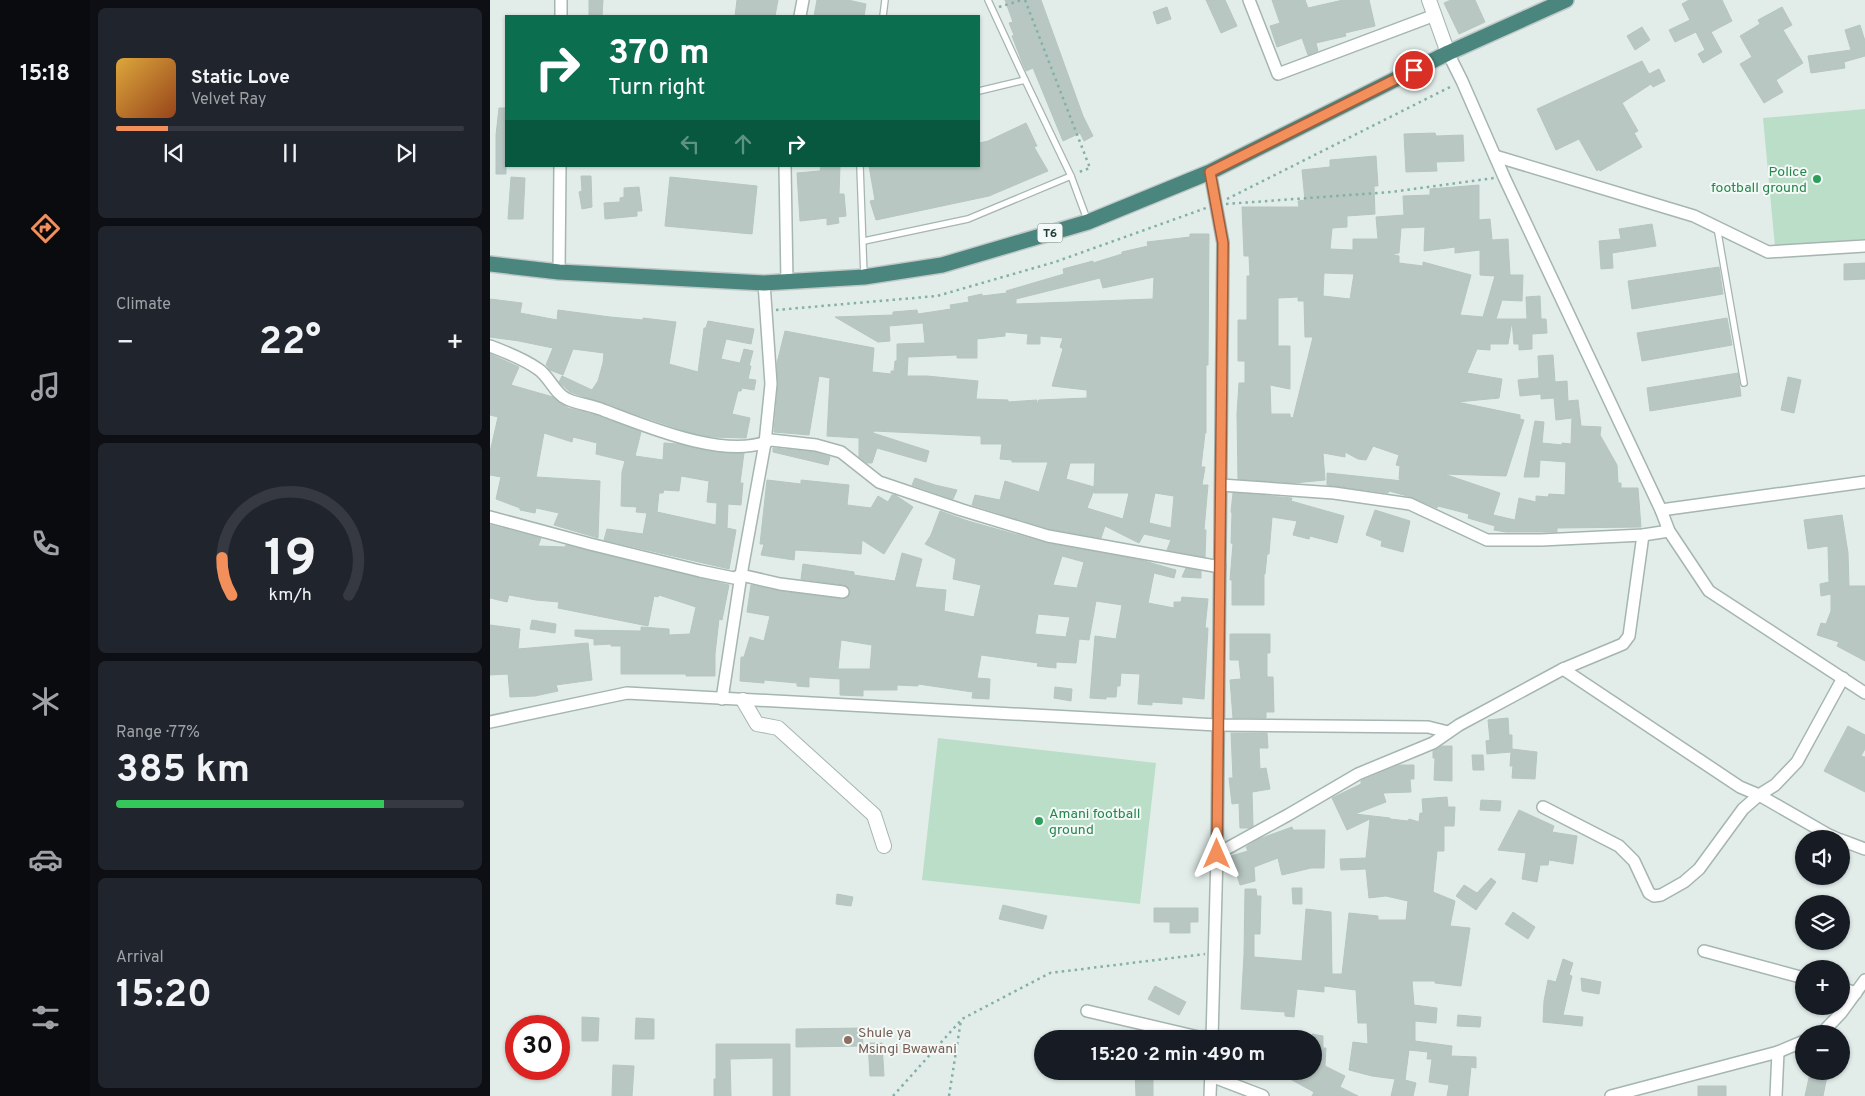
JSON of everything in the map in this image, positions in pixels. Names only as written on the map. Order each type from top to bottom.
[{"type":"highway","name":"T6","points":[[490,264],[559,272],[764,283],[864,276],[942,266],[1088,222],[1210,172],[1448,53],[1566,0]]},
{"type":"street","points":[[561,0],[561,15]]},
{"type":"street","points":[[800,15],[803,0]]},
{"type":"street","points":[[1249,0],[1278,74],[1435,14]]},
{"type":"street","points":[[1429,0],[1448,53],[1504,177],[1662,510],[1669,531],[1709,591],[1865,693]]},
{"type":"street","points":[[1495,156],[1694,216],[1768,252],[1865,246]]},
{"type":"street","points":[[559,272],[560,167]]},
{"type":"street","points":[[786,167],[786,282]]},
{"type":"street","points":[[1210,172],[1223,243],[1217,854],[1212,1030]]},
{"type":"street","points":[[722,699],[741,575],[765,443],[771,384],[764,283]]},
{"type":"street","points":[[490,346],[539,370],[565,398],[668,433],[698,441],[734,447],[765,443],[771,440],[816,445],[841,452],[879,482],[1048,536],[1220,567]]},
{"type":"street","points":[[1662,510],[1865,482]]},
{"type":"street","points":[[1221,485],[1334,493],[1410,504],[1487,540],[1541,540],[1643,535],[1669,531]]},
{"type":"street","points":[[490,517],[700,571],[734,578],[741,575],[780,584],[843,592]]},
{"type":"street","points":[[1217,854],[1358,774],[1434,743],[1459,725],[1563,669],[1623,644],[1629,636],[1643,535]]},
{"type":"street","points":[[1563,669],[1740,787],[1759,795],[1820,830]]},
{"type":"street","points":[[1543,807],[1619,846],[1634,861],[1649,893],[1654,896],[1661,895],[1684,882],[1699,869],[1743,809],[1759,795],[1775,785],[1797,762],[1843,678]]},
{"type":"street","points":[[490,722],[627,693],[1217,725],[1428,727],[1448,732]]},
{"type":"street","points":[[743,700],[757,724],[778,728],[874,814],[884,846]]},
{"type":"street","points":[[1850,843],[1865,849]]},
{"type":"street","points":[[1704,951],[1795,976]]},
{"type":"street","points":[[1830,1025],[1842,1013],[1865,980]]},
{"type":"street","points":[[1850,991],[1856,993]]},
{"type":"street","points":[[1087,1011],[1168,1030]]},
{"type":"street","points":[[1611,1096],[1778,1052],[1795,1045]]},
{"type":"street","points":[[1776,1096],[1778,1052]]},
{"type":"street","points":[[1210,1096],[1211,1080]]},
{"type":"street","points":[[1227,1080],[1263,1096]]},
{"type":"lane","points":[[882,15],[885,0]]},
{"type":"lane","points":[[988,0],[1071,176],[1088,222]]},
{"type":"lane","points":[[980,91],[1025,80]]},
{"type":"lane","points":[[860,167],[864,276]]},
{"type":"lane","points":[[864,241],[968,219],[1071,176]]},
{"type":"lane","points":[[1717,227],[1744,383]]},
{"type":"path","points":[[992,9],[1023,0],[1090,168],[1071,176]]},
{"type":"path","points":[[767,311],[937,296],[1055,262],[1217,204],[1462,81]]},
{"type":"path","points":[[1217,204],[1391,192],[1504,177]]},
{"type":"path","points":[[893,1096],[962,1019],[1050,973],[1214,952]]},
{"type":"path","points":[[950,1096],[962,1019]]},
{"type":"green space","name":"Police football ground","points":[[1865,109],[1865,239],[1775,247],[1763,118]]},
{"type":"green space","name":"Amani football ground","points":[[938,738],[1156,763],[1140,904],[922,880]]},
{"type":"building","points":[[589,0],[603,0],[602,15],[589,15]]},
{"type":"building","points":[[737,0],[778,0],[775,15],[735,15]]},
{"type":"building","points":[[817,0],[848,0],[866,4],[864,15],[814,15]]},
{"type":"building","points":[[1005,0],[1041,0],[1083,116],[1093,136],[1084,141],[1080,133],[1063,141],[1033,68],[1026,71],[1022,62],[1012,36],[1014,35],[1009,23],[1013,22]]},
{"type":"building","points":[[1206,0],[1225,0],[1237,26],[1221,33]]},
{"type":"building","points":[[1272,0],[1305,0],[1308,8],[1343,0],[1369,0],[1375,26],[1345,33],[1346,36],[1316,43],[1318,51],[1308,55],[1302,38],[1277,47],[1270,26],[1280,23]]},
{"type":"building","points":[[1451,0],[1475,0],[1485,22],[1459,34],[1444,3]]},
{"type":"building","points":[[1689,0],[1722,0],[1732,21],[1711,32],[1722,52],[1703,63],[1698,54],[1705,50],[1696,32],[1675,42],[1669,30],[1690,20],[1682,4]]},
{"type":"building","points":[[1167,7],[1171,19],[1157,24],[1153,12]]},
{"type":"building","points":[[1782,7],[1792,25],[1783,30],[1803,63],[1776,80],[1783,92],[1764,103],[1740,64],[1752,57],[1740,36],[1760,24],[1758,20]]},
{"type":"building","points":[[1860,25],[1865,41],[1865,56],[1844,62],[1845,68],[1811,73],[1808,56],[1851,50],[1845,30]]},
{"type":"building","points":[[1642,27],[1650,40],[1635,50],[1627,36]]},
{"type":"building","points":[[1642,61],[1649,74],[1659,69],[1665,81],[1653,87],[1651,84],[1622,103],[1638,131],[1634,133],[1642,147],[1600,171],[1599,169],[1597,171],[1579,139],[1556,150],[1537,109]]},
{"type":"building","points":[[499,108],[505,108],[506,174],[496,174],[496,135]]},
{"type":"building","points":[[1026,123],[1037,146],[1034,147],[1048,171],[989,196],[876,220],[870,201],[875,200],[869,167],[980,167],[980,143],[988,141]]},
{"type":"building","points":[[1435,133],[1436,136],[1463,135],[1464,161],[1436,162],[1437,171],[1406,172],[1404,134]]},
{"type":"building","points":[[1376,156],[1378,186],[1374,186],[1375,214],[1347,216],[1347,227],[1332,228],[1330,249],[1353,250],[1353,239],[1378,239],[1376,217],[1404,215],[1403,196],[1430,195],[1430,189],[1479,185],[1479,220],[1490,219],[1492,240],[1508,239],[1510,275],[1523,275],[1522,301],[1502,300],[1496,319],[1527,319],[1526,297],[1540,296],[1541,319],[1546,319],[1547,333],[1532,334],[1532,349],[1519,350],[1519,344],[1514,344],[1512,321],[1508,344],[1490,344],[1490,350],[1477,349],[1467,373],[1502,379],[1499,398],[1457,402],[1520,415],[1520,419],[1524,420],[1506,476],[1444,474],[1500,493],[1493,515],[1515,520],[1519,498],[1536,502],[1536,496],[1548,497],[1549,494],[1565,495],[1566,462],[1540,460],[1539,477],[1524,477],[1535,421],[1544,422],[1542,443],[1571,444],[1572,418],[1556,420],[1554,398],[1541,399],[1541,394],[1520,396],[1518,380],[1539,378],[1538,356],[1553,355],[1555,382],[1567,381],[1568,401],[1578,400],[1581,426],[1601,427],[1600,435],[1617,465],[1618,483],[1621,483],[1621,488],[1638,488],[1641,527],[1557,528],[1557,532],[1506,532],[1494,530],[1495,526],[1468,518],[1469,514],[1438,506],[1437,508],[1411,497],[1389,491],[1388,493],[1327,485],[1327,473],[1403,481],[1399,479],[1400,466],[1396,465],[1399,455],[1373,446],[1366,460],[1358,459],[1345,452],[1345,457],[1323,453],[1325,480],[1294,483],[1238,479],[1237,414],[1239,383],[1245,383],[1245,361],[1238,361],[1238,320],[1247,320],[1247,276],[1250,276],[1249,256],[1244,256],[1242,207],[1299,207],[1298,201],[1305,200],[1302,170],[1330,167],[1330,160]],"holes":[[[1425,227],[1424,251],[1455,247],[1455,253],[1480,250],[1480,275],[1495,276],[1483,317],[1460,315],[1471,275],[1423,262],[1423,266],[1399,263],[1399,256],[1391,254],[1399,253],[1401,228]],[[1324,273],[1354,274],[1350,299],[1323,296]],[[1298,297],[1298,301],[1304,301],[1305,337],[1313,337],[1293,418],[1290,417],[1290,414],[1271,414],[1270,385],[1290,389],[1290,346],[1278,346],[1278,298]]]},
{"type":"building","points":[[821,167],[840,167],[839,194],[844,194],[846,216],[838,217],[839,223],[827,225],[827,218],[800,221],[797,173],[820,171]]},
{"type":"building","points":[[581,176],[591,176],[592,207],[582,209],[579,192],[582,191]]},
{"type":"building","points":[[511,177],[525,178],[523,219],[508,219]]},
{"type":"building","points":[[670,177],[757,186],[752,234],[665,226]]},
{"type":"building","points":[[639,187],[642,211],[637,211],[637,216],[605,219],[604,203],[620,202],[620,198],[624,197],[624,188]]},
{"type":"building","points":[[1652,224],[1656,246],[1612,253],[1613,268],[1601,269],[1599,241],[1621,239],[1619,229]]},
{"type":"building","points":[[1190,234],[1209,234],[1206,433],[1201,467],[1205,467],[1202,485],[1208,485],[1204,530],[1206,530],[1205,557],[1167,550],[1171,540],[1144,534],[1139,543],[1105,526],[1101,538],[1050,529],[972,505],[975,495],[1000,500],[1005,481],[1039,492],[1048,462],[1012,462],[1012,460],[1000,459],[1002,444],[981,444],[981,436],[874,431],[873,433],[929,451],[926,462],[877,448],[872,463],[867,463],[859,457],[859,438],[827,436],[830,378],[819,376],[809,435],[774,432],[778,385],[777,363],[785,331],[874,348],[872,372],[891,374],[891,371],[894,371],[895,361],[897,361],[897,344],[925,343],[923,323],[889,326],[890,341],[878,342],[835,317],[893,315],[893,312],[917,310],[918,314],[951,309],[950,305],[969,302],[968,297],[982,294],[982,296],[1007,293],[1006,291],[1064,274],[1063,269],[1093,261],[1093,263],[1122,254],[1122,252],[1148,246],[1147,242],[1190,237]],"holes":[[[1154,277],[1153,299],[1016,304],[1016,299],[1100,278],[1103,288]],[[1005,332],[1028,334],[1027,344],[1040,344],[1040,336],[1063,338],[1060,347],[1063,349],[1052,386],[1087,390],[1087,398],[1039,400],[1036,406],[1037,400],[1008,402],[1008,400],[976,399],[978,381],[907,376],[908,357],[957,355],[957,358],[977,358],[977,339],[1005,336]],[[1070,463],[1095,463],[1094,487],[1066,479]],[[1094,490],[1094,493],[1129,493],[1123,519],[1087,508]],[[1155,493],[1174,496],[1171,528],[1149,523]]]},
{"type":"building","points":[[1865,263],[1865,279],[1844,280],[1844,264]]},
{"type":"building","points":[[1719,267],[1723,294],[1632,309],[1628,281]]},
{"type":"building","points":[[490,299],[522,303],[520,313],[557,320],[558,310],[610,317],[676,322],[669,364],[698,372],[704,328],[706,328],[708,321],[754,329],[751,344],[726,339],[721,359],[740,363],[744,349],[753,351],[748,379],[756,380],[754,390],[742,388],[741,391],[738,391],[732,414],[750,418],[746,438],[711,437],[688,432],[570,392],[559,382],[562,376],[592,390],[598,381],[604,353],[573,349],[563,375],[550,370],[546,365],[553,348],[490,337]]},
{"type":"building","points":[[1727,318],[1732,345],[1642,361],[1637,333]]},
{"type":"building","points":[[490,354],[519,367],[511,385],[553,397],[568,408],[596,415],[641,432],[635,456],[663,460],[664,443],[679,444],[709,451],[744,453],[740,483],[743,483],[741,505],[728,504],[727,528],[736,530],[729,569],[604,540],[607,529],[643,534],[647,513],[636,512],[637,507],[621,506],[622,472],[625,461],[596,454],[597,443],[573,437],[572,442],[544,433],[536,477],[600,481],[598,538],[554,525],[559,513],[536,508],[535,513],[520,510],[520,508],[496,499],[501,477],[490,475],[490,452],[498,417],[490,415]],"holes":[[[681,476],[709,481],[707,502],[717,503],[716,525],[657,512],[659,493],[663,493],[664,490],[679,491]]]},
{"type":"building","points":[[1738,373],[1741,396],[1650,411],[1647,388]]},
{"type":"building","points":[[1788,377],[1801,380],[1794,413],[1781,410]]},
{"type":"building","points":[[773,448],[815,452],[830,457],[828,465],[773,452]]},
{"type":"building","points":[[915,478],[957,490],[953,499],[912,485]]},
{"type":"building","points":[[767,480],[801,484],[801,480],[849,485],[847,505],[871,508],[878,496],[888,502],[892,495],[895,495],[913,507],[884,554],[862,540],[861,554],[795,550],[794,560],[761,555],[764,544],[760,544]]},
{"type":"building","points":[[1233,493],[1292,498],[1291,501],[1344,516],[1337,543],[1310,536],[1309,539],[1293,535],[1297,521],[1272,517],[1269,554],[1267,554],[1264,574],[1264,605],[1232,605],[1232,580],[1230,580],[1233,544],[1231,543],[1231,512]]},
{"type":"building","points":[[1375,510],[1410,521],[1403,552],[1381,546],[1382,541],[1366,535]]},
{"type":"building","points":[[940,511],[1046,543],[1141,560],[1176,570],[1174,578],[1154,573],[1148,603],[1174,608],[1174,602],[1181,602],[1182,597],[1208,599],[1205,628],[1208,628],[1204,699],[1182,697],[1182,704],[1152,702],[1152,705],[1138,704],[1140,674],[1121,673],[1120,686],[1117,686],[1116,697],[1106,697],[1106,699],[1090,698],[1095,636],[1116,639],[1122,605],[1096,601],[1089,640],[1079,639],[1076,663],[1056,662],[1056,668],[1037,666],[1038,663],[981,655],[977,678],[990,679],[989,699],[972,698],[973,692],[918,684],[918,686],[897,685],[897,690],[863,690],[863,696],[840,695],[840,679],[809,677],[809,687],[797,686],[797,683],[764,680],[764,683],[740,681],[741,657],[744,657],[750,637],[764,641],[770,616],[747,612],[751,585],[779,591],[842,599],[849,596],[850,589],[844,585],[801,579],[803,564],[854,572],[854,575],[895,581],[902,553],[922,559],[915,587],[946,590],[944,611],[974,617],[981,585],[953,579],[956,559],[925,544],[931,535]],"holes":[[[1062,556],[1084,562],[1077,588],[1053,585]],[[1038,614],[1070,617],[1066,637],[1035,634]],[[841,640],[872,645],[870,669],[838,669]]]},
{"type":"building","points":[[1842,515],[1848,553],[1849,586],[1865,586],[1865,661],[1837,646],[1839,642],[1817,635],[1821,623],[1826,624],[1831,611],[1831,594],[1821,596],[1820,584],[1829,582],[1828,546],[1808,549],[1804,520]]},
{"type":"building","points":[[490,525],[541,538],[538,546],[565,547],[566,545],[729,585],[722,620],[719,619],[715,654],[715,676],[621,674],[621,646],[611,646],[611,644],[594,645],[594,639],[575,636],[575,630],[641,631],[641,627],[669,629],[669,635],[690,634],[696,607],[659,595],[658,597],[654,596],[648,626],[558,608],[559,602],[509,595],[507,602],[490,598]]},
{"type":"building","points":[[1186,568],[1201,571],[1201,578],[1182,577]]},
{"type":"building","points":[[532,620],[556,624],[555,633],[530,629]]},
{"type":"building","points":[[490,625],[520,629],[518,649],[588,643],[592,680],[556,685],[558,691],[535,696],[510,697],[508,674],[490,675]]},
{"type":"building","points":[[1230,634],[1270,634],[1270,653],[1267,653],[1267,677],[1273,677],[1274,712],[1266,712],[1266,718],[1233,718],[1230,680],[1241,679],[1239,660],[1230,660]]},
{"type":"building","points":[[1055,687],[1072,689],[1071,701],[1054,698]]},
{"type":"building","points":[[1508,718],[1509,735],[1512,735],[1512,749],[1537,752],[1535,779],[1512,778],[1513,766],[1510,766],[1511,752],[1487,754],[1486,741],[1490,740],[1488,720]]},
{"type":"building","points":[[1848,726],[1865,735],[1865,749],[1861,756],[1865,757],[1865,792],[1824,771]]},
{"type":"building","points":[[1231,733],[1267,733],[1268,748],[1259,748],[1260,769],[1266,768],[1270,789],[1252,792],[1253,826],[1250,828],[1240,828],[1239,803],[1232,804],[1229,778],[1233,778]]},
{"type":"building","points":[[1442,746],[1452,746],[1452,781],[1434,780],[1435,758],[1433,758],[1433,751]]},
{"type":"building","points":[[1472,755],[1483,755],[1484,770],[1473,770]]},
{"type":"building","points":[[1399,765],[1414,765],[1414,779],[1410,779],[1411,792],[1383,793],[1386,802],[1355,814],[1408,821],[1409,819],[1419,822],[1420,813],[1423,813],[1422,799],[1447,797],[1448,807],[1455,807],[1454,826],[1444,826],[1444,851],[1437,851],[1433,892],[1455,901],[1450,926],[1470,928],[1461,986],[1435,983],[1435,981],[1412,981],[1414,1005],[1437,1008],[1436,1023],[1415,1021],[1415,1041],[1452,1046],[1451,1056],[1476,1057],[1476,1068],[1471,1067],[1468,1096],[1447,1096],[1449,1085],[1429,1082],[1432,1059],[1427,1059],[1428,1052],[1409,1050],[1405,1080],[1416,1083],[1413,1096],[1391,1096],[1395,1079],[1349,1070],[1353,1042],[1368,1044],[1367,1023],[1358,1023],[1356,990],[1324,986],[1324,992],[1297,989],[1294,1017],[1285,1016],[1285,1012],[1241,1009],[1245,889],[1256,889],[1257,896],[1261,896],[1260,934],[1254,934],[1254,957],[1302,961],[1306,909],[1331,912],[1332,974],[1342,974],[1349,913],[1378,916],[1378,920],[1406,920],[1408,901],[1386,896],[1369,898],[1366,869],[1341,870],[1340,859],[1366,858],[1370,819],[1347,830],[1332,798],[1361,784],[1361,781]]},
{"type":"building","points":[[1481,800],[1501,801],[1500,811],[1480,810]]},
{"type":"building","points":[[1519,810],[1554,826],[1552,832],[1577,836],[1573,864],[1549,860],[1548,865],[1540,865],[1537,882],[1522,879],[1526,853],[1498,850]]},
{"type":"building","points":[[1292,827],[1293,830],[1325,830],[1324,868],[1311,868],[1282,875],[1278,858],[1254,867],[1255,881],[1240,885],[1231,856],[1248,851],[1246,847],[1259,839]]},
{"type":"building","points":[[1491,878],[1496,882],[1476,910],[1456,896],[1464,885],[1477,893]]},
{"type":"building","points":[[1292,888],[1302,888],[1302,904],[1293,904]]},
{"type":"building","points":[[837,894],[853,897],[851,906],[836,904]]},
{"type":"building","points":[[1003,905],[1047,916],[1043,929],[999,919]]},
{"type":"building","points":[[1154,908],[1198,908],[1198,922],[1190,922],[1190,933],[1170,933],[1170,922],[1154,922]]},
{"type":"building","points":[[1513,912],[1535,927],[1528,939],[1505,924]]},
{"type":"building","points":[[1563,959],[1573,963],[1569,975],[1572,976],[1563,1015],[1583,1017],[1582,1026],[1543,1022],[1548,980],[1556,982]]},
{"type":"building","points":[[1581,978],[1601,982],[1599,994],[1582,991]]},
{"type":"building","points":[[1155,986],[1186,1002],[1179,1015],[1148,999]]},
{"type":"building","points":[[1458,1015],[1481,1017],[1480,1027],[1457,1026]]},
{"type":"building","points":[[582,1017],[599,1018],[598,1041],[582,1041]]},
{"type":"building","points":[[636,1018],[654,1019],[654,1039],[635,1039]]},
{"type":"building","points":[[862,1028],[863,1046],[796,1047],[796,1029]]},
{"type":"building","points":[[1322,1036],[1323,1048],[1326,1048],[1325,1066],[1345,1076],[1340,1087],[1358,1096],[1312,1096],[1314,1092],[1292,1080],[1322,1080]]},
{"type":"building","points":[[868,1043],[882,1043],[884,1076],[870,1076]]},
{"type":"building","points":[[716,1044],[790,1044],[790,1096],[773,1096],[773,1058],[730,1059],[731,1096],[714,1096]]},
{"type":"building","points":[[613,1065],[634,1066],[632,1096],[612,1096]]},
{"type":"building","points":[[1135,1080],[1153,1080],[1153,1096],[1136,1096]]},
{"type":"building","points":[[1808,1080],[1826,1080],[1823,1096],[1805,1096]]},
{"type":"building","points":[[1698,1086],[1726,1086],[1726,1096],[1698,1096]]},
{"type":"place","name":"Police football ground","points":[[1817,179]]},
{"type":"place","name":"Amani football ground","points":[[1039,821]]},
{"type":"place","name":"Shule ya Msingi Bwawani","points":[[848,1040]]},
{"type":"route","points":[[1217,854],[1223,243],[1210,172],[1414,70]]}]
